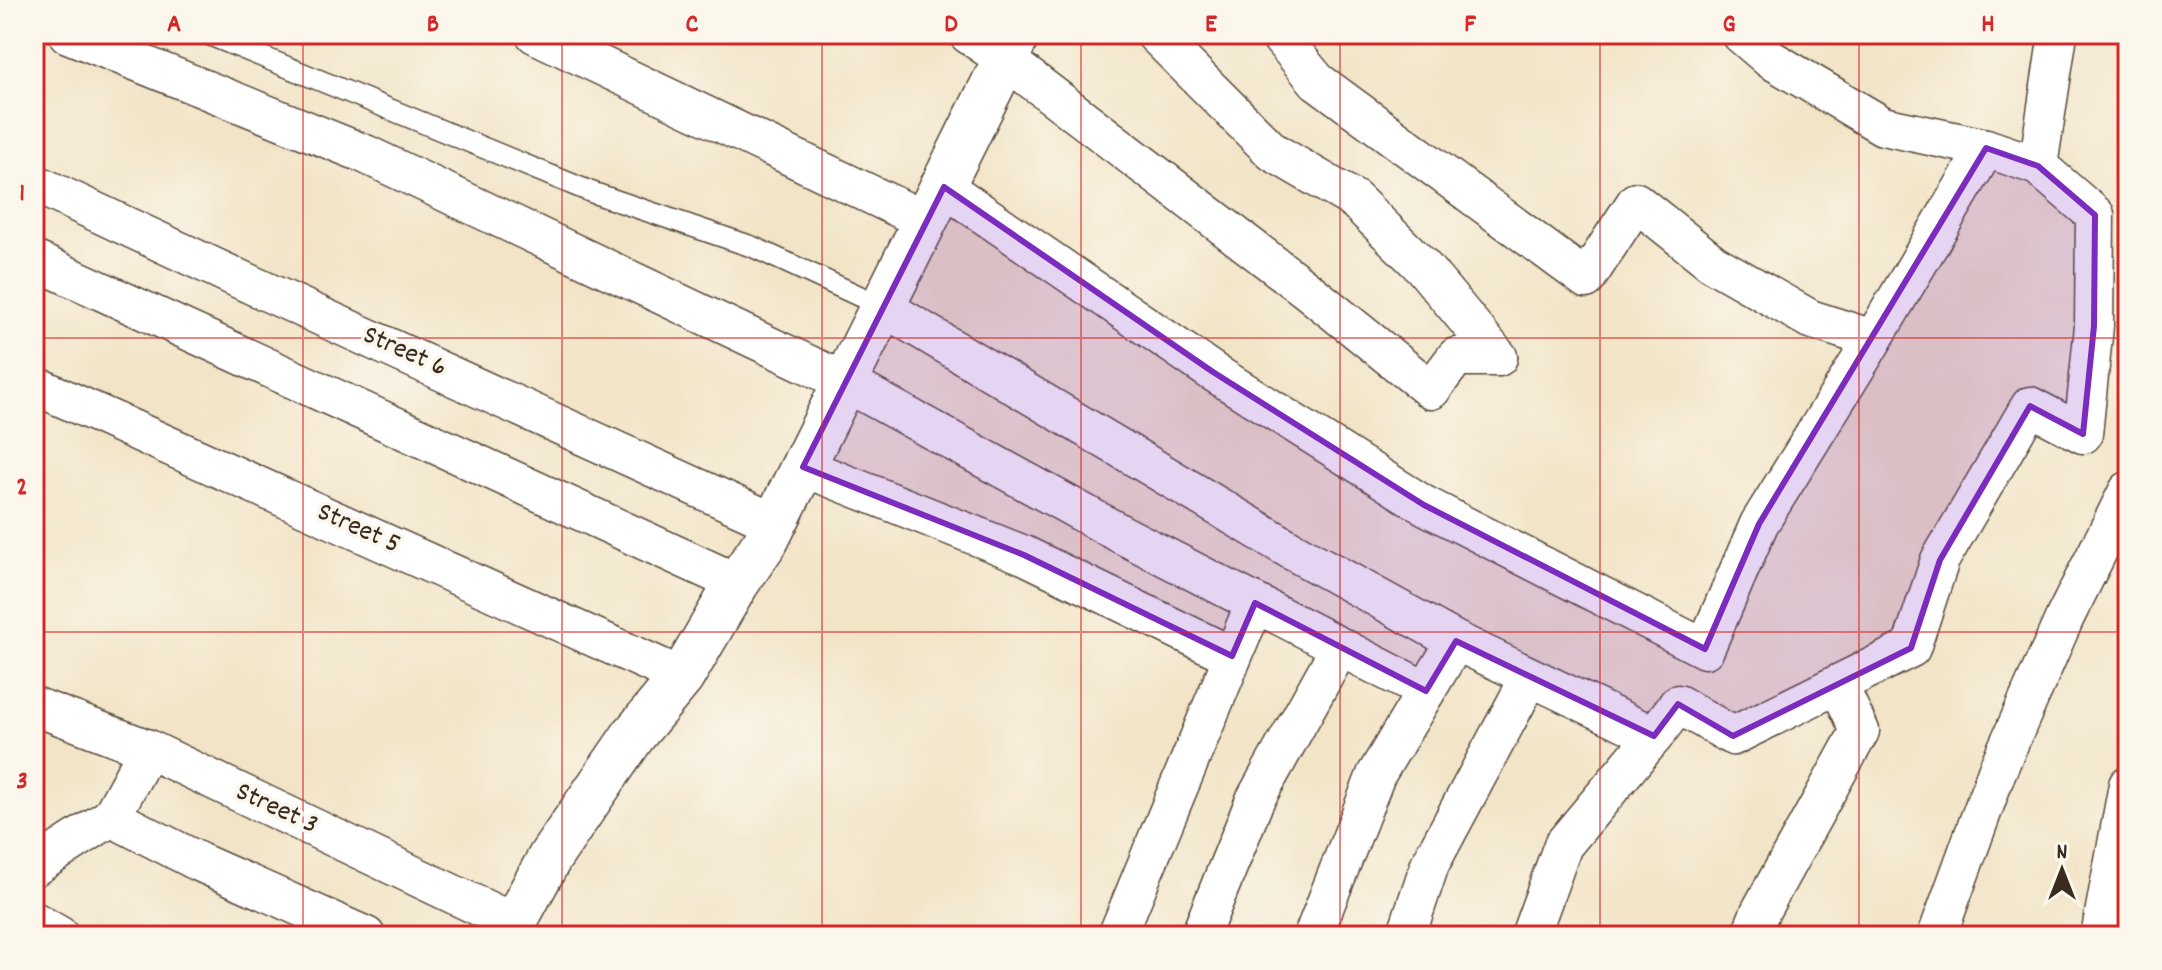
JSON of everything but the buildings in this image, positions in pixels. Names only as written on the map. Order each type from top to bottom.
[{"type":"street","points":[[68,34],[365,154],[845,382],[1123,535],[1426,691]]},
{"type":"street","points":[[535,34],[935,204],[1213,372],[1424,505],[1705,649],[1759,524],[1986,148]]},
{"type":"street","points":[[968,34],[1012,47],[1431,390],[1456,357],[1498,357],[1423,267],[1355,200],[1273,152],[1155,34]]},
{"type":"street","points":[[1278,34],[1317,81],[1586,279],[1636,202],[1714,264],[1755,288],[1810,319],[1873,339]]},
{"type":"street","points":[[1530,936],[1563,845],[1678,704],[1733,736],[1911,648],[1940,560],[2030,406],[2083,434],[2094,326],[2095,215],[2038,166],[1986,148],[1883,126],[1770,59],[1741,34]]},
{"type":"street","points":[[2038,166],[2049,37]]},
{"type":"street","points":[[510,929],[550,857],[624,748],[682,677],[737,583],[766,541],[1012,47]]},
{"type":"street","name":"Street 6","points":[[34,183],[775,523]]},
{"type":"street","points":[[34,260],[737,583]]},
{"type":"street","points":[[883,307],[1291,550],[1456,641],[1654,736]]},
{"type":"street","name":"Street 5","points":[[34,385],[682,677]]},
{"type":"street","points":[[803,467],[1024,555],[1232,656]]},
{"type":"street","points":[[1937,936],[1997,771],[2065,617],[2128,491]]},
{"type":"street","points":[[1117,936],[1255,603]]},
{"type":"street","points":[[1313,936],[1376,775],[1456,641]]},
{"type":"street","points":[[1200,936],[1255,800],[1340,647]]},
{"type":"street","points":[[1406,936],[1430,864],[1530,677]]},
{"type":"street","points":[[1750,936],[1760,912],[1860,731],[1838,684]]},
{"type":"street","name":"Street 3","points":[[34,706],[148,749],[510,929]]},
{"type":"street","points":[[34,867],[111,817],[148,749]]},
{"type":"street","points":[[2100,936],[2128,785]]},
{"type":"street","points":[[111,817],[199,862],[366,936]]},
{"type":"street","points":[[34,921],[60,936]]},
{"type":"lane","points":[[207,34],[591,192],[753,247],[883,307]]},
{"type":"highlighted area","points":[[1986,148],[2038,166],[2095,215],[2094,326],[2083,434],[2030,406],[1940,560],[1911,648],[1733,736],[1678,704],[1654,736],[1456,641],[1426,691],[1255,603],[1232,656],[1024,555],[803,467],[944,187],[1213,372],[1424,505],[1705,649],[1759,524]]}]
